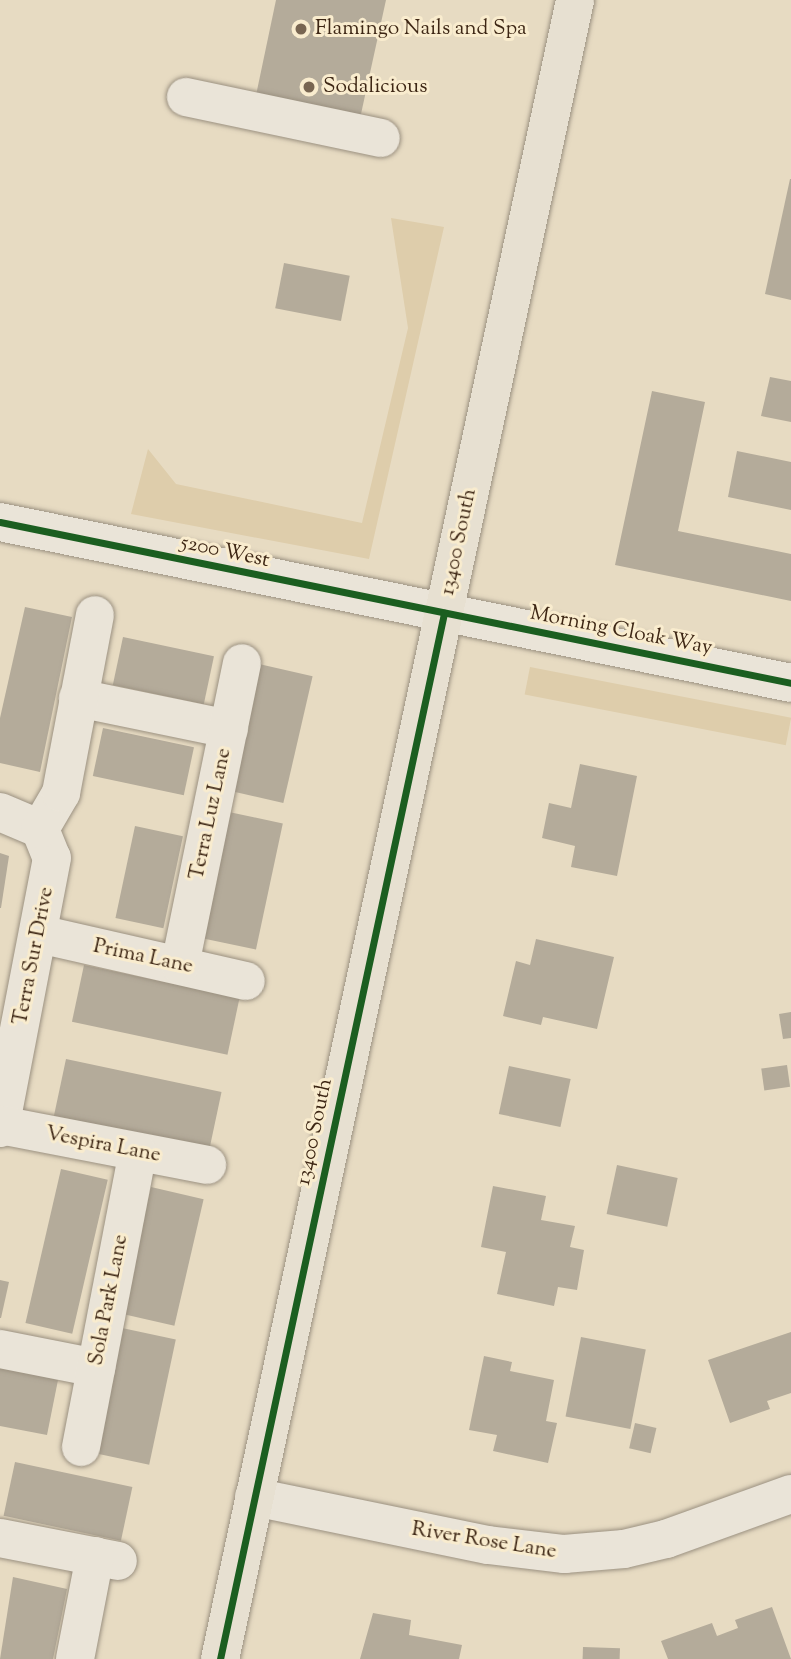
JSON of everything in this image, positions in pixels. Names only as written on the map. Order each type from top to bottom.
[{"type":"main road","name":"13400 South","points":[[220,1659],[575,0]]},
{"type":"street","points":[[186,97],[381,138]]},
{"type":"street","name":"5200 West","points":[[0,522],[444,613]]},
{"type":"street","name":"Morning Cloak Way","points":[[444,613],[791,683]]},
{"type":"street","points":[[0,812],[40,829],[61,793],[95,614]]},
{"type":"street","name":"Terra Luz Lane","points":[[180,965],[242,663]]},
{"type":"street","points":[[78,698],[229,729]]},
{"type":"street","name":"Terra Sur Drive","points":[[0,1127],[52,858],[40,829]]},
{"type":"street","name":"Prima Lane","points":[[39,934],[246,981]]},
{"type":"street","name":"Vespira Lane","points":[[0,1127],[207,1164]]},
{"type":"street","name":"Sola Park Lane","points":[[81,1447],[138,1152]]},
{"type":"street","points":[[0,1349],[96,1368]]},
{"type":"street","name":"River Rose Lane","points":[[254,1497],[488,1545],[564,1554],[624,1549],[666,1539],[791,1494]]},
{"type":"street","points":[[0,1538],[107,1559],[75,1659]]},
{"type":"shaded area","points":[[391,218],[444,227],[369,559],[131,514],[148,449],[176,484],[362,523],[408,328]]},
{"type":"shaded area","points":[[530,667],[791,718],[786,745],[525,694]]},
{"type":"building","points":[[276,0],[386,0],[359,123],[255,100]]},
{"type":"building","points":[[791,179],[791,300],[765,294]]},
{"type":"building","points":[[284,263],[350,276],[341,321],[275,308]]},
{"type":"building","points":[[770,377],[791,381],[791,422],[761,416]]},
{"type":"building","points":[[652,391],[705,402],[678,531],[791,554],[791,601],[615,565]]},
{"type":"building","points":[[737,451],[791,462],[791,510],[728,497]]},
{"type":"building","points":[[25,607],[72,617],[40,772],[0,763],[0,718]]},
{"type":"building","points":[[123,637],[214,656],[204,704],[113,685]]},
{"type":"building","points":[[259,664],[313,676],[283,803],[230,791]]},
{"type":"building","points":[[103,728],[194,747],[184,795],[93,776]]},
{"type":"building","points":[[580,764],[637,776],[617,876],[571,867],[575,846],[542,838],[549,803],[571,808]]},
{"type":"building","points":[[229,812],[283,823],[256,950],[202,938]]},
{"type":"building","points":[[135,826],[183,836],[163,928],[115,918]]},
{"type":"building","points":[[0,853],[9,856],[1,908],[0,908]]},
{"type":"building","points":[[536,939],[614,957],[597,1029],[543,1017],[541,1025],[503,1016],[516,961],[530,965]]},
{"type":"building","points":[[84,965],[240,998],[227,1055],[72,1022]]},
{"type":"building","points":[[791,1012],[791,1038],[783,1039],[779,1014]]},
{"type":"building","points":[[66,1059],[222,1092],[209,1149],[54,1116]]},
{"type":"building","points":[[787,1065],[790,1087],[764,1090],[761,1069]]},
{"type":"building","points":[[509,1066],[571,1079],[560,1127],[499,1114]]},
{"type":"building","points":[[617,1165],[678,1178],[667,1227],[607,1214]]},
{"type":"building","points":[[61,1169],[108,1180],[72,1334],[25,1323]]},
{"type":"building","points":[[493,1186],[546,1196],[541,1220],[575,1226],[570,1247],[584,1250],[577,1290],[558,1287],[554,1306],[497,1294],[506,1252],[481,1247]]},
{"type":"building","points":[[151,1187],[204,1199],[174,1326],[122,1314]]},
{"type":"building","points":[[0,1280],[9,1282],[1,1318],[0,1318]]},
{"type":"building","points":[[122,1328],[176,1339],[149,1465],[95,1453]]},
{"type":"building","points":[[791,1332],[791,1393],[767,1401],[770,1409],[730,1423],[708,1360]]},
{"type":"building","points":[[581,1337],[646,1350],[630,1429],[566,1417]]},
{"type":"building","points":[[484,1356],[512,1362],[510,1371],[554,1380],[546,1421],[557,1423],[548,1463],[493,1451],[497,1435],[469,1430]]},
{"type":"building","points":[[0,1367],[58,1380],[47,1435],[0,1426]]},
{"type":"building","points":[[635,1423],[656,1428],[651,1453],[629,1448]]},
{"type":"building","points":[[15,1462],[132,1487],[121,1541],[4,1516]]},
{"type":"building","points":[[13,1577],[67,1589],[53,1659],[0,1659]]},
{"type":"building","points":[[772,1607],[791,1659],[668,1659],[661,1641],[712,1623],[717,1636],[738,1628],[735,1620]]},
{"type":"building","points":[[373,1613],[411,1620],[409,1635],[462,1645],[459,1659],[360,1659]]},
{"type":"building","points":[[583,1647],[620,1648],[620,1659],[583,1659]]},
{"type":"cycle path","points":[[0,522],[791,683]]},
{"type":"cycle path","points":[[220,1659],[444,613]]},
{"type":"place","name":"Flamingo Nails and Spa","points":[[301,29]]},
{"type":"place","name":"Sodalicious","points":[[309,87]]}]
